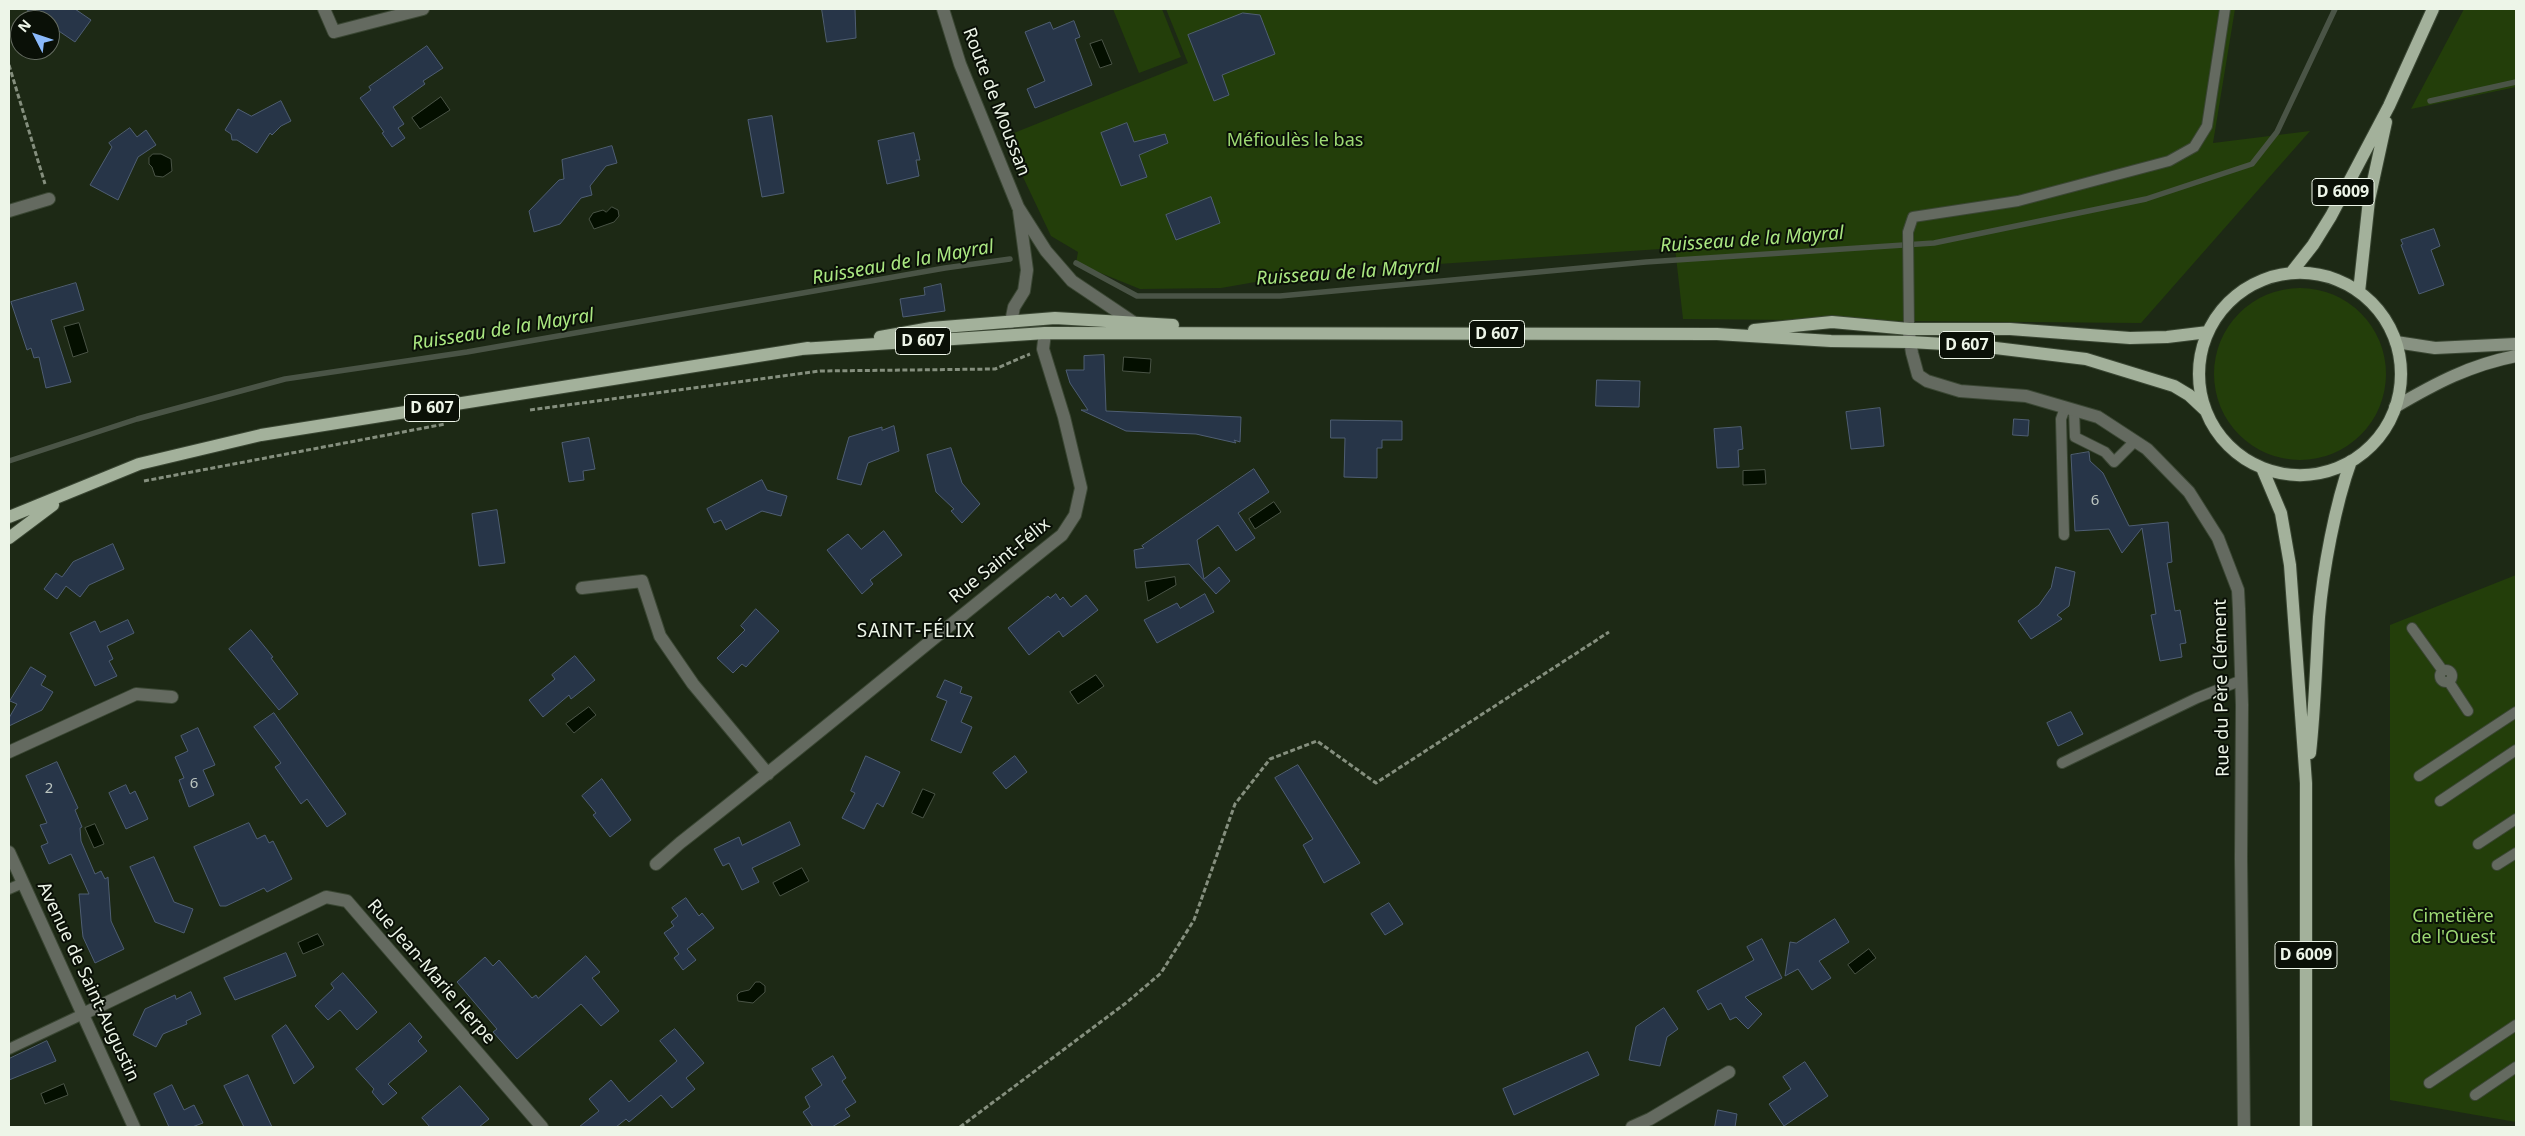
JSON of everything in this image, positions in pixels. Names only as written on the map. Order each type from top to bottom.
[{"type":"main road","name":"D 6009","points":[[2291,274],[2313,245],[2390,106],[2433,9]]},
{"type":"main road","name":"D 6009","points":[[2359,292],[2369,200],[2390,106]]},
{"type":"main road","points":[[2291,274],[2326,276],[2359,292],[2380,312],[2396,342],[2401,370],[2400,388],[2395,407],[2381,435],[2351,461],[2321,473],[2299,475],[2262,468],[2233,450],[2216,431],[2205,410],[2201,395],[2199,370],[2201,355],[2208,332],[2219,314],[2236,296],[2260,282],[2291,274]]},
{"type":"main road","name":"D 607","points":[[9,517],[139,464],[260,435],[931,328],[1055,318],[1276,333]]},
{"type":"main road","name":"D 607","points":[[1717,334],[1832,322],[1979,346],[2086,359],[2174,386],[2189,395],[2205,410]]},
{"type":"main road","name":"D 607","points":[[802,349],[1045,333],[1717,334],[1831,341],[2010,329],[2130,338],[2167,337],[2208,332]]},
{"type":"main road","points":[[2396,342],[2435,348],[2516,344]]},
{"type":"main road","points":[[2395,407],[2446,378],[2486,362],[2516,356]]},
{"type":"main road","name":"D 6009","points":[[2306,783],[2316,699],[2319,616],[2334,524],[2351,461]]},
{"type":"main road","name":"D 6009","points":[[2262,468],[2281,513],[2290,565],[2306,783],[2306,1127]]},
{"type":"main road","name":"D 607","points":[[9,538],[69,493]]},
{"type":"street","points":[[324,9],[334,32],[423,9]]},
{"type":"street","name":"Route de Moussan","points":[[943,9],[960,64],[1018,206]]},
{"type":"street","points":[[9,211],[49,200]]},
{"type":"street","points":[[1011,322],[1014,307],[1024,291],[1027,270],[1018,206]]},
{"type":"street","points":[[1018,206],[1046,251],[1072,281],[1133,322]]},
{"type":"street","name":"Rue Saint-Félix","points":[[656,864],[1062,535],[1075,516],[1081,488],[1064,417],[1042,349],[1045,333]]},
{"type":"street","name":"Rue du Père Clément","points":[[1909,335],[1918,375],[1927,381],[1960,391],[2026,396],[2098,418],[2135,441],[2147,449],[2189,492],[2218,538],[2238,590],[2242,680],[2244,1127]]},
{"type":"street","points":[[582,588],[642,581],[660,636],[693,684],[768,774]]},
{"type":"street","points":[[9,752],[136,694],[172,697]]},
{"type":"street","name":"Avenue de Saint-Augustin","points":[[9,852],[134,1127]]},
{"type":"street","name":"Rue Jean-Marie Herpe","points":[[83,1014],[326,897],[347,901],[542,1127]]},
{"type":"street","points":[[1632,1127],[1650,1119],[1729,1072]]},
{"type":"lane","points":[[1909,335],[1908,232],[1913,217],[2018,201],[2169,161],[2194,147],[2207,126],[2226,9]]},
{"type":"lane","points":[[2070,409],[2075,437],[2105,452],[2114,462],[2135,441]]},
{"type":"lane","points":[[2064,535],[2061,418],[2070,409]]},
{"type":"lane","points":[[2412,628],[2442,671],[2446,670],[2452,675],[2450,682],[2468,711]]},
{"type":"lane","points":[[2062,763],[2196,698],[2242,680]]},
{"type":"lane","points":[[2419,776],[2516,712]]},
{"type":"lane","points":[[2440,801],[2516,750]]},
{"type":"lane","points":[[2478,844],[2516,819]]},
{"type":"lane","points":[[2497,865],[2516,853]]},
{"type":"lane","points":[[9,889],[23,883]]},
{"type":"lane","points":[[9,1049],[83,1014]]},
{"type":"lane","points":[[2428,1083],[2516,1025]]},
{"type":"lane","points":[[2474,1095],[2516,1067]]},
{"type":"path","points":[[9,65],[49,200]]},
{"type":"path","points":[[528,411],[820,370],[995,369],[1042,349]]},
{"type":"path","points":[[143,481],[451,423]]},
{"type":"path","points":[[960,1127],[1126,1003],[1160,974],[1194,920],[1235,804],[1270,759],[1317,742],[1376,782],[1609,632]]},
{"type":"green space","points":[[1113,9],[1162,9],[1181,57],[1139,73]]},
{"type":"green space","name":"Méfioulès le bas","points":[[1166,9],[2235,9],[2213,143],[2310,131],[2141,323],[1683,319],[1675,248],[1409,266],[1353,265],[1221,288],[1140,289],[1076,263],[1078,252],[1051,236],[1004,137],[1188,63]]},
{"type":"green space","points":[[2464,9],[2516,9],[2516,87],[2411,109]]},
{"type":"green space","points":[[2300,288],[2317,290],[2333,295],[2361,313],[2379,341],[2384,357],[2386,374],[2384,391],[2379,407],[2361,435],[2333,453],[2317,458],[2300,460],[2283,458],[2267,453],[2239,435],[2221,407],[2216,391],[2214,374],[2216,357],[2221,341],[2239,313],[2267,295],[2283,290]]},
{"type":"green space","name":"Cimetière de l'Ouest","points":[[2516,575],[2516,1122],[2390,1100],[2390,625]]},
{"type":"shaded area","points":[[1102,40],[1112,64],[1100,68],[1090,44]]},
{"type":"shaded area","points":[[441,97],[450,110],[420,129],[412,118]]},
{"type":"shaded area","points":[[153,154],[161,154],[171,159],[172,171],[163,177],[155,176],[149,164],[149,158]]},
{"type":"shaded area","points":[[612,207],[618,210],[619,216],[614,222],[594,229],[589,219],[593,213],[603,210],[606,212]]},
{"type":"shaded area","points":[[79,323],[88,352],[73,357],[64,327]]},
{"type":"shaded area","points":[[1124,357],[1151,359],[1150,373],[1123,371]]},
{"type":"shaded area","points":[[1765,470],[1766,484],[1743,485],[1743,471]]},
{"type":"shaded area","points":[[1274,502],[1281,512],[1255,529],[1249,519]]},
{"type":"shaded area","points":[[1175,577],[1176,585],[1148,601],[1145,582]]},
{"type":"shaded area","points":[[1096,675],[1104,686],[1078,704],[1070,692]]},
{"type":"shaded area","points":[[589,707],[596,715],[574,733],[566,724]]},
{"type":"shaded area","points":[[923,789],[935,794],[923,818],[912,813]]},
{"type":"shaded area","points":[[95,824],[104,844],[94,848],[85,828]]},
{"type":"shaded area","points":[[802,868],[809,881],[780,896],[773,883]]},
{"type":"shaded area","points":[[318,934],[324,945],[303,954],[298,943]]},
{"type":"shaded area","points":[[1869,949],[1876,958],[1855,974],[1848,965]]},
{"type":"shaded area","points":[[756,982],[760,982],[765,986],[765,992],[753,1003],[738,1001],[737,995],[740,992],[749,990]]},
{"type":"shaded area","points":[[64,1084],[68,1095],[45,1104],[41,1094]]},
{"type":"building","points":[[26,9],[75,9],[91,20],[75,42],[60,32],[60,10]]},
{"type":"building","points":[[822,9],[855,9],[856,38],[827,42]]},
{"type":"building","points":[[1243,13],[1260,15],[1275,54],[1222,75],[1229,95],[1214,101],[1188,35]]},
{"type":"building","points":[[1074,21],[1080,37],[1075,39],[1092,85],[1035,108],[1027,89],[1045,81],[1025,32],[1050,22],[1053,29]]},
{"type":"building","points":[[427,46],[443,68],[423,81],[425,84],[393,107],[404,124],[398,128],[405,138],[392,147],[382,133],[384,132],[360,98],[371,90],[369,87]]},
{"type":"building","points":[[281,101],[291,121],[281,126],[272,135],[270,133],[257,153],[237,140],[232,140],[231,134],[225,130],[238,109],[251,116]]},
{"type":"building","points":[[772,116],[784,193],[762,197],[748,120]]},
{"type":"building","points":[[1127,123],[1134,142],[1165,134],[1168,143],[1139,155],[1147,177],[1121,186],[1101,133]]},
{"type":"building","points":[[130,128],[137,137],[146,130],[156,145],[138,157],[118,200],[90,185],[112,147],[109,143]]},
{"type":"building","points":[[914,133],[920,160],[916,160],[919,176],[887,184],[878,141]]},
{"type":"building","points":[[612,146],[617,163],[606,166],[590,186],[592,195],[581,198],[560,224],[534,232],[529,211],[559,180],[564,179],[562,160]]},
{"type":"building","points":[[1211,197],[1220,223],[1176,240],[1166,215]]},
{"type":"building","points":[[2434,229],[2440,246],[2431,250],[2444,285],[2419,294],[2401,245],[2403,244],[2401,240]]},
{"type":"building","points":[[76,283],[84,310],[51,320],[71,382],[46,388],[39,357],[34,358],[31,348],[27,350],[11,302]]},
{"type":"building","points":[[941,284],[945,311],[903,317],[900,299],[925,295],[924,288]]},
{"type":"building","points":[[1104,355],[1106,411],[1241,417],[1240,442],[1234,440],[1236,443],[1196,434],[1126,431],[1081,410],[1088,410],[1070,383],[1066,370],[1084,370],[1084,356]]},
{"type":"building","points":[[1597,380],[1640,381],[1639,407],[1596,406]]},
{"type":"building","points":[[1880,408],[1884,446],[1851,449],[1846,412]]},
{"type":"building","points":[[2014,419],[2029,420],[2028,436],[2013,435]]},
{"type":"building","points":[[1331,420],[1402,421],[1402,440],[1382,440],[1382,448],[1377,448],[1377,478],[1344,477],[1345,438],[1331,438]]},
{"type":"building","points":[[894,426],[899,451],[868,463],[861,485],[837,479],[849,437],[882,427],[882,430]]},
{"type":"building","points":[[1741,427],[1743,449],[1738,450],[1739,467],[1717,468],[1714,429]]},
{"type":"building","points":[[589,438],[595,469],[583,471],[584,480],[569,482],[562,443]]},
{"type":"building","points":[[951,448],[962,483],[980,504],[962,523],[951,511],[954,509],[936,492],[927,455]]},
{"type":"building","points":[[2089,452],[2090,461],[2103,473],[2129,526],[2168,522],[2172,562],[2167,563],[2175,611],[2180,610],[2186,643],[2180,644],[2182,657],[2160,661],[2151,615],[2156,614],[2142,528],[2122,553],[2109,529],[2075,531],[2071,455]]},
{"type":"building","points":[[1254,469],[1269,492],[1238,513],[1255,538],[1236,551],[1218,525],[1197,540],[1204,579],[1219,567],[1230,581],[1216,594],[1189,564],[1136,568],[1134,550],[1144,548],[1142,546]]},
{"type":"building","points":[[762,480],[767,490],[787,496],[781,516],[762,511],[726,530],[721,520],[714,523],[707,509]]},
{"type":"building","points":[[497,510],[505,563],[479,566],[472,514]]},
{"type":"building","points":[[884,531],[902,555],[870,580],[873,584],[862,594],[827,550],[848,534],[861,549]]},
{"type":"building","points":[[113,544],[124,569],[89,585],[80,597],[66,586],[57,599],[44,589],[56,573],[62,577],[73,562]]},
{"type":"building","points":[[2056,567],[2075,572],[2069,606],[2057,615],[2062,619],[2031,639],[2018,621],[2039,605],[2051,588]]},
{"type":"building","points":[[1056,594],[1060,600],[1063,597],[1071,607],[1086,595],[1098,610],[1063,637],[1059,631],[1029,655],[1008,628],[1048,596],[1050,598]]},
{"type":"building","points":[[1205,594],[1214,612],[1157,643],[1144,620],[1177,603],[1180,608]]},
{"type":"building","points":[[756,609],[779,631],[746,667],[742,664],[733,673],[717,658],[745,630],[741,626]]},
{"type":"building","points":[[128,620],[134,633],[107,646],[113,659],[109,661],[117,676],[95,686],[70,633],[95,621],[100,632]]},
{"type":"building","points":[[251,630],[273,657],[271,658],[298,694],[279,710],[229,649]]},
{"type":"building","points":[[575,656],[595,680],[571,699],[569,695],[543,717],[529,700],[555,679],[552,675]]},
{"type":"building","points":[[31,667],[46,676],[41,685],[53,692],[42,710],[9,726],[9,718],[17,704],[10,701]]},
{"type":"building","points":[[945,680],[962,687],[960,693],[972,697],[961,722],[972,727],[961,753],[931,740],[947,701],[937,697]]},
{"type":"building","points":[[2071,712],[2083,734],[2058,746],[2047,723]]},
{"type":"building","points":[[274,713],[346,814],[327,827],[307,799],[301,804],[275,767],[281,763],[254,727]]},
{"type":"building","points":[[198,728],[215,765],[203,770],[214,795],[189,807],[179,780],[184,778],[175,757],[188,751],[181,736]]},
{"type":"building","points":[[866,756],[900,772],[883,807],[877,803],[864,829],[842,818],[855,793],[851,791]]},
{"type":"building","points":[[1015,756],[1027,772],[1006,789],[993,773]]},
{"type":"building","points":[[57,762],[78,808],[75,810],[82,827],[80,828],[81,841],[95,874],[101,871],[105,879],[108,877],[111,921],[124,949],[95,963],[83,937],[79,894],[89,894],[71,854],[49,864],[41,846],[48,843],[40,825],[47,823],[26,776]]},
{"type":"building","points":[[1298,765],[1360,863],[1324,883],[1303,845],[1313,839],[1275,778]]},
{"type":"building","points":[[602,779],[631,820],[610,837],[593,815],[596,813],[582,796]]},
{"type":"building","points":[[126,785],[130,794],[135,791],[148,819],[126,829],[109,793]]},
{"type":"building","points":[[790,822],[800,845],[752,868],[759,882],[742,890],[729,863],[723,866],[714,849],[739,837],[742,845]]},
{"type":"building","points":[[249,823],[257,839],[265,835],[269,843],[273,841],[292,879],[267,892],[264,888],[226,906],[220,906],[194,847]]},
{"type":"building","points":[[154,857],[174,902],[193,909],[184,933],[155,922],[130,867]]},
{"type":"building","points":[[686,898],[699,916],[702,913],[714,928],[687,949],[696,960],[683,970],[674,958],[679,954],[664,933],[674,926],[671,922],[678,916],[672,908]]},
{"type":"building","points":[[1389,903],[1403,924],[1385,935],[1371,914]]},
{"type":"building","points":[[1835,919],[1849,942],[1819,961],[1831,978],[1812,990],[1798,969],[1785,976],[1790,942],[1796,943]]},
{"type":"building","points":[[1762,939],[1782,978],[1745,997],[1762,1014],[1748,1029],[1736,1017],[1730,1020],[1721,1003],[1708,1010],[1697,991],[1754,960],[1747,947]]},
{"type":"building","points":[[286,953],[296,976],[235,1000],[224,978]]},
{"type":"building","points":[[586,956],[600,972],[592,978],[619,1011],[601,1026],[581,1004],[517,1059],[493,1032],[497,1029],[457,982],[485,957],[493,966],[499,960],[532,998],[536,995],[538,998]]},
{"type":"building","points":[[343,973],[377,1012],[357,1030],[340,1010],[328,1020],[315,1006],[334,988],[331,984]]},
{"type":"building","points":[[191,992],[201,1014],[186,1021],[187,1024],[163,1034],[156,1047],[133,1035],[145,1009],[175,995],[176,999]]},
{"type":"building","points":[[1664,1008],[1678,1029],[1667,1037],[1660,1066],[1629,1060],[1636,1027]]},
{"type":"building","points":[[410,1023],[422,1037],[418,1041],[427,1051],[388,1084],[397,1093],[383,1105],[372,1092],[374,1089],[356,1069]]},
{"type":"building","points":[[286,1025],[314,1067],[294,1084],[272,1036]]},
{"type":"building","points":[[675,1029],[704,1063],[686,1078],[695,1089],[672,1108],[661,1095],[629,1122],[626,1119],[616,1127],[579,1127],[599,1111],[589,1099],[611,1080],[629,1102],[677,1061],[660,1041]]},
{"type":"building","points":[[47,1041],[56,1061],[9,1080],[9,1059]]},
{"type":"building","points":[[1588,1052],[1599,1075],[1514,1115],[1503,1089]]},
{"type":"building","points":[[833,1056],[846,1078],[842,1081],[856,1102],[845,1109],[850,1116],[832,1127],[813,1127],[803,1112],[810,1107],[805,1097],[822,1085],[812,1069]]},
{"type":"building","points":[[1805,1062],[1828,1096],[1784,1126],[1769,1104],[1791,1089],[1783,1077]]},
{"type":"building","points":[[248,1075],[272,1127],[244,1127],[224,1086]]},
{"type":"building","points":[[172,1085],[184,1110],[194,1105],[203,1123],[192,1127],[169,1127],[154,1094]]},
{"type":"building","points":[[460,1086],[489,1119],[479,1127],[430,1127],[422,1118]]},
{"type":"building","points":[[1718,1110],[1737,1114],[1735,1127],[1715,1127]]},
{"type":"waterway","name":"Ruisseau de la Mayral","points":[[1076,263],[1137,296],[1280,296],[1646,262],[1934,243],[2146,199],[2252,164],[2277,132],[2335,9]]},
{"type":"waterway","points":[[2430,101],[2516,82]]},
{"type":"waterway","name":"Ruisseau de la Mayral","points":[[9,461],[137,419],[285,379],[467,352],[945,268],[1010,259]]},
{"type":"district","name":"SAINT-FÉLIX","points":[[916,632]]}]
